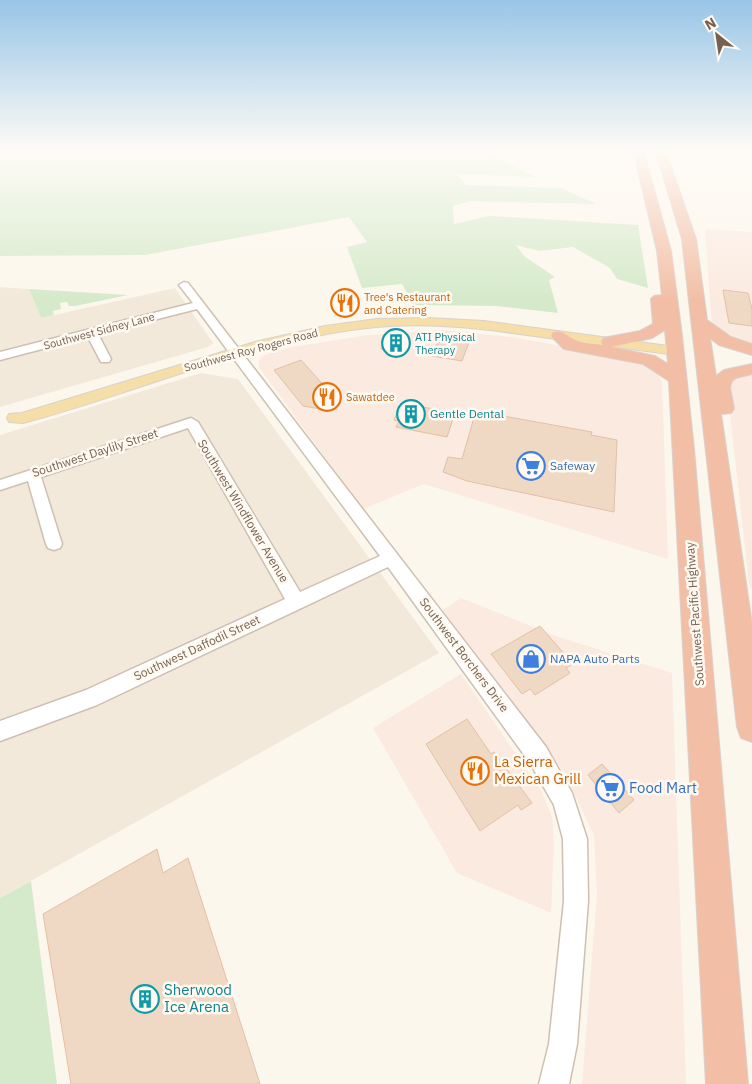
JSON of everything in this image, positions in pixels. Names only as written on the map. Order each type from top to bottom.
[{"type":"highway","name":"Southwest Pacific Highway","points":[[651,200],[664,251],[677,365],[727,1084]]},
{"type":"highway","points":[[676,200],[689,239],[706,355],[752,727]]},
{"type":"highway","points":[[609,342],[658,329],[661,326],[662,318],[658,291],[669,284]]},
{"type":"highway","points":[[700,322],[725,341],[752,350]]},
{"type":"highway","points":[[559,336],[570,345],[641,357],[656,363],[677,365],[706,355],[752,362]]},
{"type":"highway","points":[[718,456],[730,449],[721,387],[723,379],[730,374],[752,369]]},
{"type":"highway","points":[[733,581],[752,604]]},
{"type":"main road","name":"Southwest Roy Rogers Road","points":[[7,420],[33,415],[235,352],[325,330],[406,322],[484,324],[609,342],[677,365]]},
{"type":"street","name":"Southwest Borchers Drive","points":[[184,285],[538,755],[564,801],[575,839],[576,901],[563,1044],[554,1084]]},
{"type":"street","name":"Southwest Sidney Lane","points":[[0,356],[199,305]]},
{"type":"street","points":[[92,333],[106,359]]},
{"type":"street","name":"Southwest Daylily Street","points":[[0,485],[191,422]]},
{"type":"street","name":"Southwest Windflower Avenue","points":[[191,422],[296,601]]},
{"type":"street","points":[[33,474],[54,544]]},
{"type":"street","name":"Southwest Daffodil Street","points":[[0,731],[90,698],[391,558]]},
{"type":"shaded area","points":[[705,229],[752,232],[752,351],[712,328]]},
{"type":"shaded area","points":[[0,287],[29,289],[41,318],[175,288],[213,343],[208,347],[0,407]]},
{"type":"shaded area","points":[[443,330],[511,337],[635,359],[657,372],[662,382],[668,559],[424,484],[363,509],[258,366],[260,358],[267,354],[292,347],[369,335]]},
{"type":"shaded area","points":[[201,373],[238,379],[439,653],[0,898],[0,435]]},
{"type":"shaded area","points":[[752,373],[752,590],[749,583],[727,388],[735,376]]},
{"type":"shaded area","points":[[461,598],[556,636],[672,673],[686,1084],[582,1084],[597,894],[594,835],[564,772],[440,612]]},
{"type":"shaded area","points":[[461,674],[542,792],[552,817],[554,841],[551,913],[457,873],[373,728]]},
{"type":"green space","points":[[0,200],[586,200],[596,204],[470,201],[453,206],[454,224],[490,216],[638,225],[648,288],[617,279],[610,268],[573,247],[539,251],[516,245],[524,256],[555,277],[549,280],[558,313],[496,306],[414,305],[402,284],[362,288],[347,247],[367,242],[349,217],[145,255],[0,256]]},
{"type":"green space","points":[[29,289],[128,295],[75,306],[69,306],[67,302],[60,303],[61,309],[53,311],[54,315],[41,318]]},
{"type":"green space","points":[[31,881],[57,1084],[0,1084],[0,898]]},
{"type":"building","points":[[723,290],[748,293],[752,309],[752,326],[729,323]]},
{"type":"building","points":[[441,332],[471,337],[462,361],[432,356]]},
{"type":"building","name":"ATI Physical Therapy","points":[[389,334],[410,337],[403,353],[381,349]]},
{"type":"building","points":[[301,360],[327,389],[337,391],[326,410],[303,406],[274,370]]},
{"type":"building","points":[[401,403],[455,413],[447,437],[396,427],[399,421],[394,420]]},
{"type":"building","name":"Safeway","points":[[481,412],[592,432],[591,435],[617,440],[614,512],[467,481],[443,472],[448,457],[462,459],[475,414],[480,415]]},
{"type":"building","name":"NAPA Auto Parts","points":[[540,626],[573,664],[566,668],[570,673],[535,695],[530,689],[522,694],[491,654]]},
{"type":"building","name":"La Sierra Mexican Grill","points":[[467,719],[491,754],[494,752],[532,803],[521,810],[518,805],[480,831],[426,744]]},
{"type":"building","name":"Food Mart","points":[[602,764],[634,800],[619,813],[588,775]]},
{"type":"building","name":"Sherwood Ice Arena","points":[[157,849],[163,873],[188,858],[260,1084],[71,1084],[43,914]]},
{"type":"place","name":"Tree's Restaurant and Catering","points":[[345,303]]},
{"type":"place","name":"ATI Physical Therapy","points":[[396,343]]},
{"type":"place","name":"Sawatdee","points":[[327,397]]},
{"type":"place","name":"Gentle Dental","points":[[411,414]]},
{"type":"place","name":"Safeway","points":[[531,466]]},
{"type":"place","name":"NAPA Auto Parts","points":[[531,659]]},
{"type":"place","name":"La Sierra Mexican Grill","points":[[475,771]]},
{"type":"place","name":"Food Mart","points":[[610,788]]},
{"type":"place","name":"Sherwood Ice Arena","points":[[145,999]]}]
